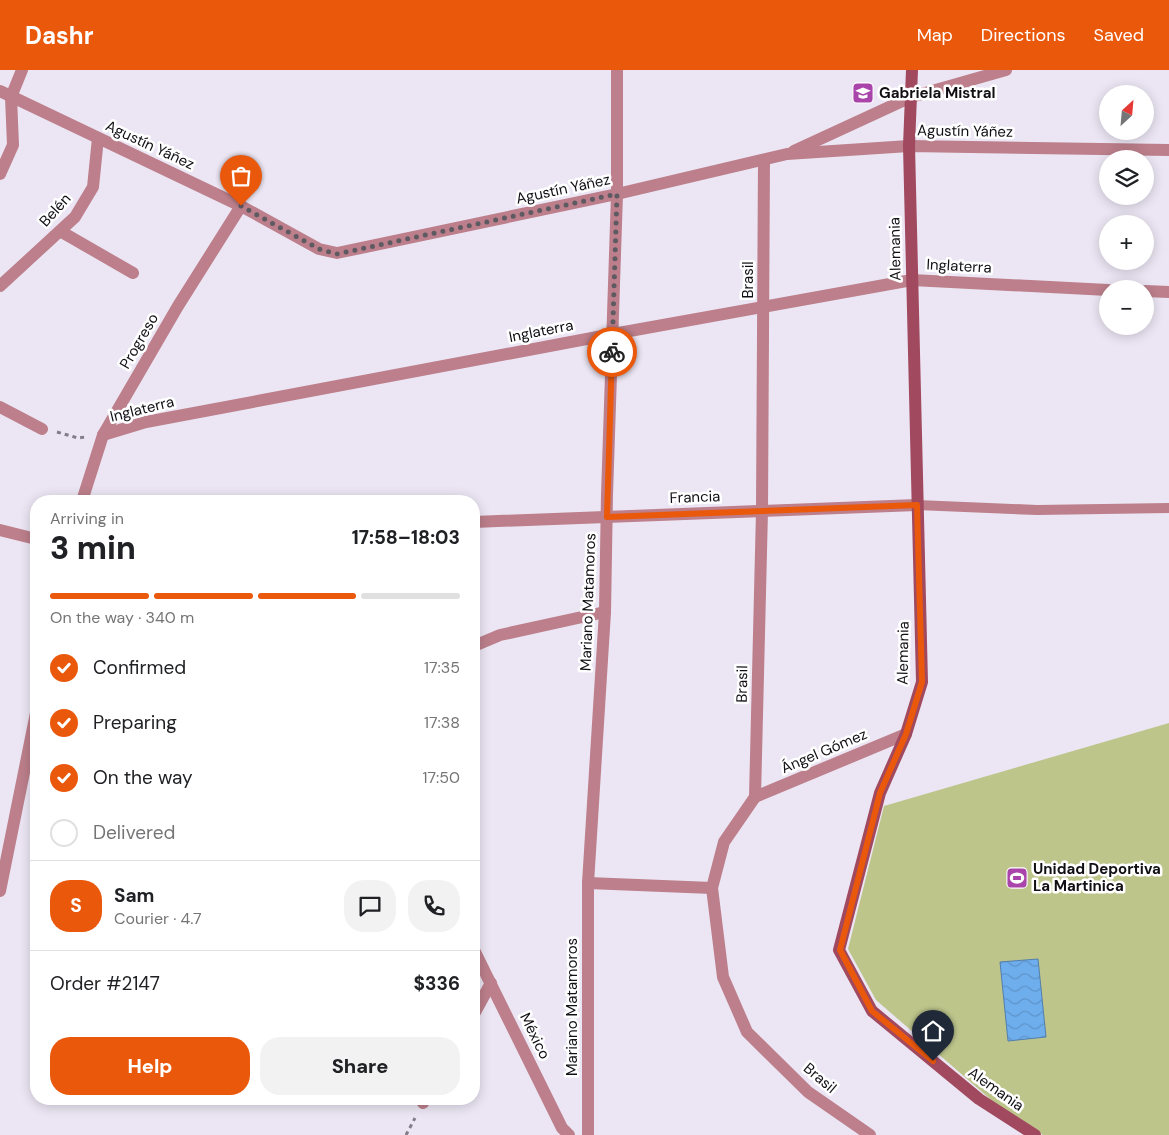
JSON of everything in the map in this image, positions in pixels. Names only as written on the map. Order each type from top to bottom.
[{"type":"street","points":[[0,174],[13,144],[6,94],[22,70]]},
{"type":"street","name":"Mariano Matamoros","points":[[588,1135],[588,883],[605,612],[617,194],[617,70]]},
{"type":"street","name":"Alemania","points":[[912,70],[909,146],[922,682],[906,734],[880,793],[840,950],[872,1011],[979,1099],[1035,1135]]},
{"type":"street","points":[[787,154],[911,97],[1006,70]]},
{"type":"street","name":"Agustín Yáñez","points":[[6,94],[241,206],[319,249],[337,254],[617,194],[787,154],[909,146],[1169,150]]},
{"type":"street","name":"Belén","points":[[0,286],[74,217],[94,187],[98,138]]},
{"type":"street","name":"Brasil","points":[[764,160],[762,511],[755,797],[724,842],[712,888],[723,977],[747,1032],[808,1092],[870,1135]]},
{"type":"street","name":"Progreso","points":[[84,495],[103,436],[178,306],[241,206]]},
{"type":"street","points":[[60,230],[132,273]]},
{"type":"street","name":"Inglaterra","points":[[103,436],[146,422],[612,334],[912,280],[1099,290]]},
{"type":"street","points":[[1154,291],[1169,292]]},
{"type":"street","points":[[0,407],[42,428]]},
{"type":"street","name":"Francia","points":[[480,522],[917,505]]},
{"type":"street","points":[[0,530],[30,538]]},
{"type":"street","points":[[480,644],[500,636],[605,612]]},
{"type":"street","name":"Ángel Gómez","points":[[755,797],[906,734]]},
{"type":"street","points":[[0,891],[30,756]]},
{"type":"street","points":[[588,883],[712,888]]},
{"type":"street","name":"México","points":[[480,962],[562,1128],[569,1135]]},
{"type":"street","points":[[480,1003],[491,983]]},
{"type":"lane","points":[[917,505],[1037,510],[1169,508]]},
{"type":"path","points":[[42,428],[78,438],[103,436]]},
{"type":"green space","name":"Unidad Deportiva La Martinica","points":[[1169,723],[1169,1135],[1043,1135],[1004,1111],[876,1000],[848,949],[884,806]]},
{"type":"water","points":[[1038,959],[1046,1037],[1008,1041],[1000,962]]},
{"type":"way so far","points":[[241,206],[319,249],[337,254],[617,194],[612,352]]},
{"type":"place","name":"Gabriela Mistral","points":[[863,93]]},
{"type":"place","name":"Unidad Deportiva La Martinica","points":[[1017,878]]},
{"type":"route","points":[[612,352],[607,517],[917,505],[922,682],[906,734],[880,793],[840,950],[872,1011],[933,1061]]}]
